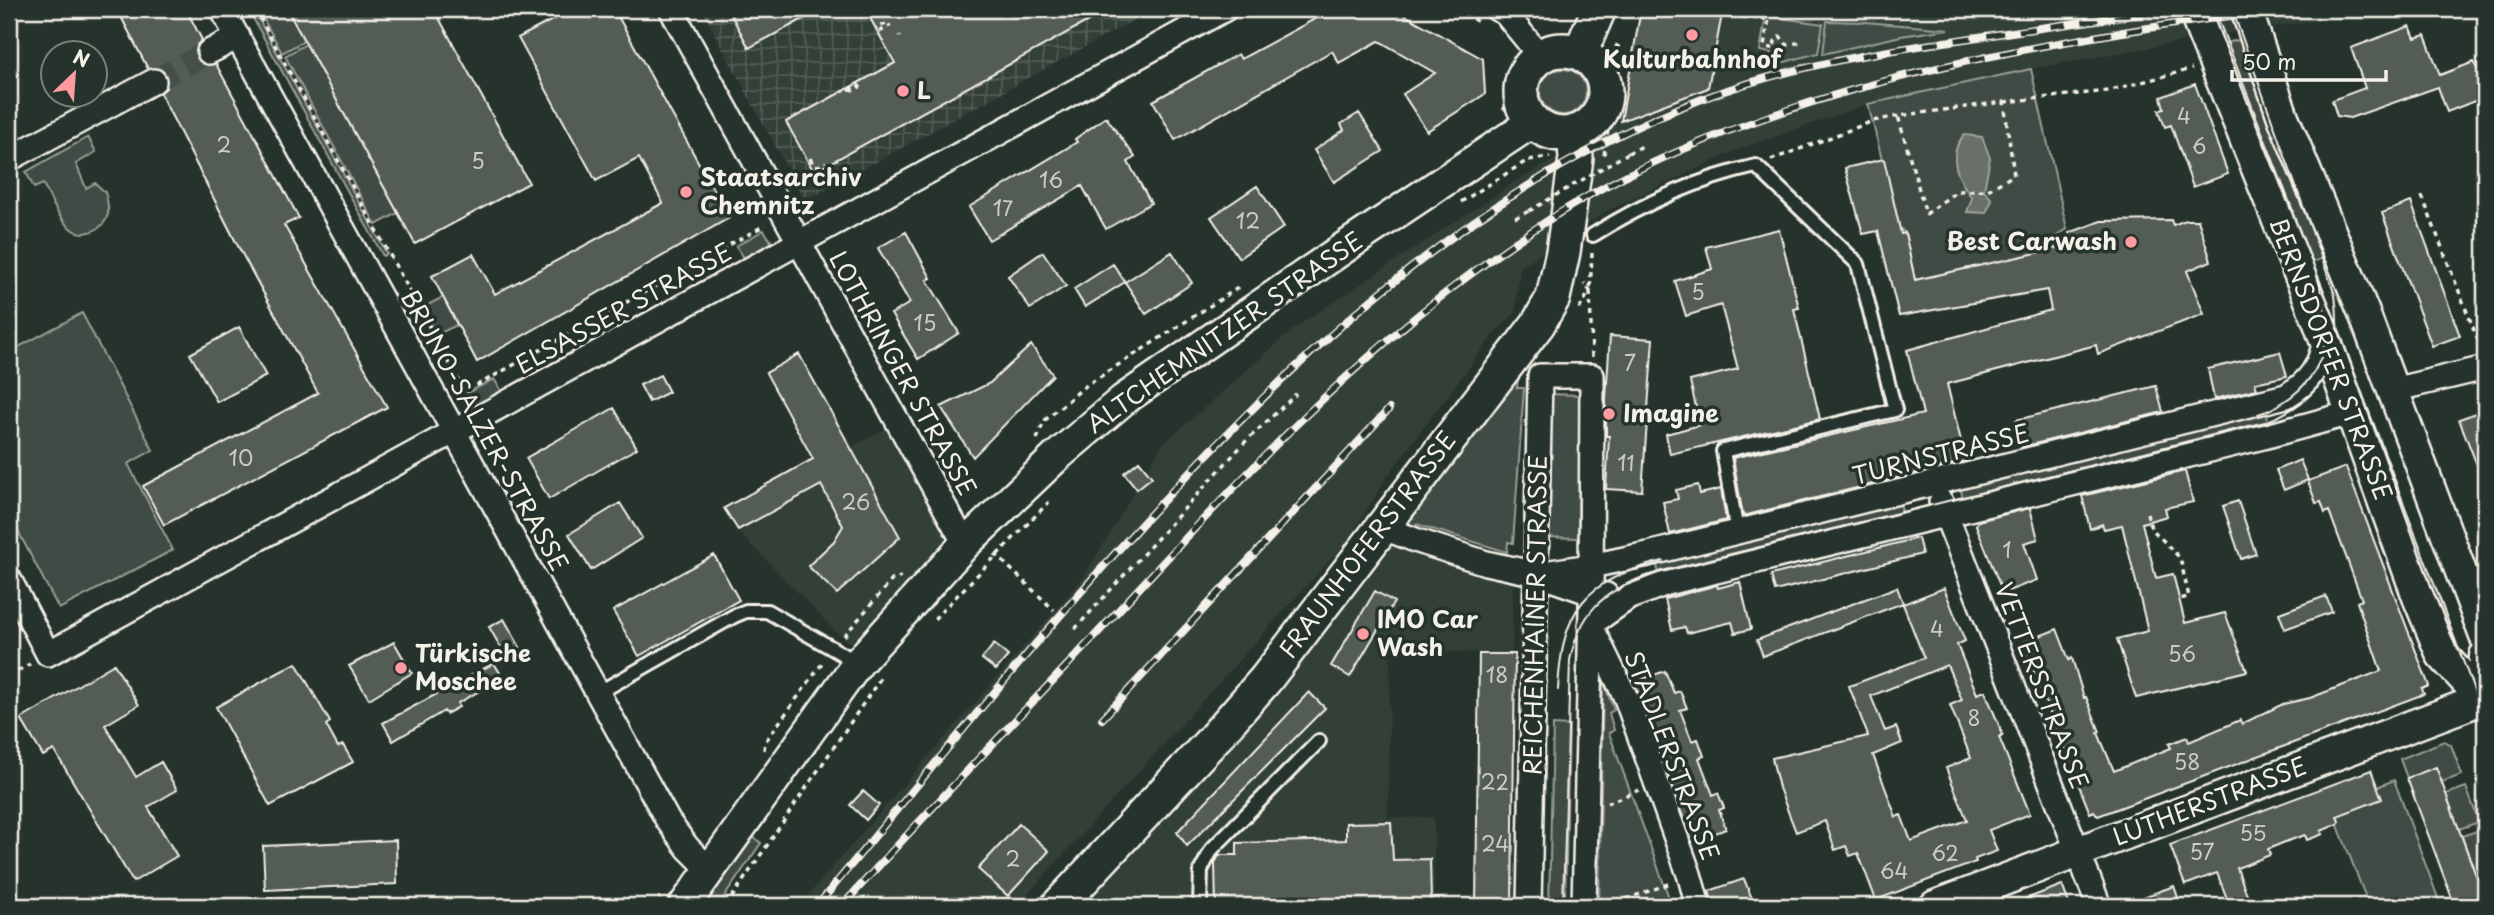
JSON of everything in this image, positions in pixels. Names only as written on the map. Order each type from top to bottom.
[{"type":"main road","points":[[1580,53],[1599,9]]},
{"type":"main road","points":[[1528,41],[1580,53],[1598,68],[1605,87],[1605,97],[1598,116],[1575,143],[1534,121],[1523,101],[1522,84],[1528,69],[1528,41]]},
{"type":"main road","name":"FRAUNHOFERSTRASSE","points":[[1058,906],[1258,688],[1538,324],[1553,298],[1563,252],[1575,143]]},
{"type":"street","name":"BRUNO-SALZER-STRASSE","points":[[222,9],[668,821],[688,848],[711,871]]},
{"type":"street","name":"LOTHRINGER STRASSE","points":[[671,9],[965,544]]},
{"type":"street","name":"ELSASSER STRASSE","points":[[9,579],[48,654],[1225,9]]},
{"type":"street","points":[[1497,9],[1505,13],[1528,41]]},
{"type":"street","name":"BERNSDORFER STRASSE","points":[[2193,9],[2325,341],[2442,655],[2484,701]]},
{"type":"street","name":"BERNSDORFER STRASSE","points":[[2246,9],[2283,117],[2393,390],[2485,636]]},
{"type":"street","points":[[209,52],[238,37]]},
{"type":"street","points":[[9,159],[154,81]]},
{"type":"street","name":"ALTCHEMNITZER STRASSE","points":[[684,906],[965,544],[1056,457],[1123,400],[1534,121]]},
{"type":"street","name":"TURNSTRASSE","points":[[1537,574],[1591,566],[1737,532],[2286,396],[2308,380],[2316,370],[2325,341]]},
{"type":"street","points":[[2393,390],[2484,360]]},
{"type":"street","name":"REICHENHAINER STRASSE","points":[[1530,906],[1540,376],[1592,376]]},
{"type":"street","points":[[1584,906],[1591,593],[1592,376]]},
{"type":"street","name":"TURNSTRASSE","points":[[1590,625],[1628,598],[1667,583],[2351,413]]},
{"type":"street","name":"VETTERSSTRASSE","points":[[1934,484],[2099,906]]},
{"type":"street","name":"TURNSTRASSE","points":[[1382,527],[1486,563],[1537,574],[1591,593],[1628,598]]},
{"type":"street","name":"STADLERSTRASSE","points":[[1590,625],[1626,698],[1698,906]]},
{"type":"street","points":[[2484,701],[2485,656]]},
{"type":"street","name":"LUTHERSTRASSE","points":[[1935,906],[2484,701]]},
{"type":"lane","points":[[1593,235],[1629,213],[1684,188],[1720,174],[1756,166],[1858,264],[1895,410],[1723,451],[1737,532]]},
{"type":"lane","points":[[598,693],[734,615],[756,609],[767,611],[870,669]]},
{"type":"lane","points":[[1200,906],[1201,870],[1212,849],[1319,741]]},
{"type":"path","points":[[255,9],[465,392],[766,226]]},
{"type":"path","points":[[1721,15],[1769,19],[1764,46],[1774,49],[1775,41],[1780,36],[1787,45],[1801,42]]},
{"type":"path","points":[[1497,117],[1507,105],[1516,44],[1528,41]]},
{"type":"path","points":[[1600,181],[1619,60]]},
{"type":"path","points":[[1756,166],[1873,121],[2004,102],[2107,91],[2184,72],[2213,60]]},
{"type":"path","points":[[1898,116],[1926,214],[1957,191],[1988,190],[2014,175],[2004,102]]},
{"type":"path","points":[[1451,208],[1528,160],[1575,143],[1606,140]]},
{"type":"path","points":[[1515,218],[1645,145]]},
{"type":"path","points":[[814,165],[826,162]]},
{"type":"path","points":[[2422,195],[2484,360]]},
{"type":"path","points":[[1592,376],[1590,291],[1593,235]]},
{"type":"path","points":[[1074,629],[1245,442],[1296,394]]},
{"type":"path","points":[[929,624],[1051,499]]},
{"type":"path","points":[[2147,513],[2151,528],[2180,558],[2189,597],[2179,599]]},
{"type":"path","points":[[997,554],[1054,610]]},
{"type":"path","points":[[726,906],[870,669]]},
{"type":"path","points":[[1586,812],[1655,782]]},
{"type":"path","points":[[1607,906],[1689,874]]},
{"type":"shaded area","points":[[248,9],[253,9],[387,254],[383,256]]},
{"type":"shaded area","points":[[258,9],[287,9],[304,41],[282,53]]},
{"type":"shaded area","points":[[701,9],[1154,9],[805,201]]},
{"type":"shaded area","points":[[1640,9],[2395,9],[2224,34],[2031,69],[1868,104],[1735,151],[1607,211],[1520,267],[1515,314],[1497,330],[1386,478],[1349,539],[1017,906],[799,906],[1084,577],[1162,445],[1296,327],[1515,182],[1618,124]]},
{"type":"shaded area","points":[[1766,16],[1823,24],[1818,53],[1770,66],[1771,53],[1760,51]]},
{"type":"shaded area","points":[[1827,21],[1949,29],[1901,36],[1823,54]]},
{"type":"shaded area","points":[[2250,37],[2329,255],[2305,266],[2222,44]]},
{"type":"shaded area","points":[[306,44],[398,213],[376,225],[285,56]]},
{"type":"shaded area","points":[[1563,69],[1579,76],[1586,92],[1579,108],[1563,115],[1547,108],[1540,92],[1547,76]]},
{"type":"shaded area","points":[[2031,69],[2067,229],[2054,238],[2056,249],[1915,280],[1905,233],[1899,227],[1868,104]]},
{"type":"shaded area","points":[[1964,135],[1982,137],[1990,158],[1984,190],[1992,200],[1986,213],[1967,212],[1972,198],[1962,183],[1955,159]]},
{"type":"shaded area","points":[[88,137],[96,152],[76,164],[86,188],[95,183],[105,192],[108,214],[102,225],[86,233],[74,231],[65,223],[43,184],[34,188],[26,172]]},
{"type":"shaded area","points":[[764,230],[772,243],[745,259],[736,246]]},
{"type":"shaded area","points":[[443,297],[457,325],[436,335],[422,308]]},
{"type":"shaded area","points":[[82,313],[153,450],[128,464],[173,550],[59,609],[9,514],[9,352]]},
{"type":"shaded area","points":[[1516,377],[1517,388],[1524,388],[1513,543],[1508,542],[1507,552],[1416,524],[1414,529],[1408,522],[1410,517]]},
{"type":"shaded area","points":[[494,379],[502,392],[475,406],[467,393]]},
{"type":"shaded area","points":[[1545,394],[1581,395],[1578,538],[1542,537]]},
{"type":"shaded area","points":[[2265,406],[2270,429],[1965,505],[1959,483]]},
{"type":"shaded area","points":[[898,422],[965,544],[865,655],[836,632],[738,531],[724,508],[791,471],[796,478]]},
{"type":"shaded area","points":[[1898,498],[1905,520],[1661,581],[1655,559]]},
{"type":"shaded area","points":[[1382,527],[1486,563],[1513,581],[1512,653],[1390,651],[1388,818],[1434,817],[1434,906],[1058,906]]},
{"type":"shaded area","points":[[1603,681],[1614,710],[1609,713],[1614,730],[1609,733],[1672,906],[1599,906]]},
{"type":"shaded area","points":[[1553,725],[1569,726],[1565,906],[1549,906]]},
{"type":"shaded area","points":[[2444,741],[2451,745],[2462,775],[2442,782],[2436,768],[2407,778],[2400,759]]},
{"type":"shaded area","points":[[2394,780],[2441,906],[2369,906],[2337,823],[2337,816],[2377,787]]},
{"type":"shaded area","points":[[2466,787],[2479,822],[2459,829],[2446,794]]},
{"type":"shaded area","points":[[2483,829],[2485,869],[2475,873],[2462,836]]},
{"type":"shaded area","points":[[750,835],[761,843],[718,906],[705,906],[722,873]]},
{"type":"building","points":[[117,9],[186,9],[202,40],[197,45],[196,58],[202,64],[216,64],[299,218],[284,225],[387,407],[164,525],[143,486],[318,393],[239,248],[160,93],[166,88],[167,75],[161,69],[148,69]]},
{"type":"building","points":[[287,9],[434,9],[529,183],[415,244]]},
{"type":"building","name":"Staatsarchiv Chemnitz","points":[[573,9],[614,9],[729,218],[477,362],[432,276],[473,254],[495,294],[663,203],[639,158],[596,181],[518,38]]},
{"type":"building","points":[[728,9],[822,9],[749,48]]},
{"type":"building","name":"L","points":[[865,9],[1110,9],[814,172],[786,122],[895,63]]},
{"type":"building","points":[[1333,9],[1394,9],[1483,59],[1485,94],[1427,131],[1403,94],[1435,73],[1379,41],[1339,63],[1332,51],[1175,140],[1153,101],[1238,54],[1241,59]]},
{"type":"building","points":[[1641,9],[1723,9],[1708,88],[1621,121]]},
{"type":"building","points":[[2410,26],[2415,38],[2425,35],[2440,75],[2474,62],[2477,69],[2485,74],[2485,97],[2447,112],[2438,87],[2350,118],[2337,116],[2332,100],[2365,88],[2351,48]]},
{"type":"building","points":[[2195,84],[2228,174],[2193,187],[2171,125],[2165,127],[2159,110],[2164,108],[2161,97]]},
{"type":"building","points":[[1359,113],[1383,151],[1334,182],[1314,150],[1344,130],[1341,124]]},
{"type":"building","points":[[1106,117],[1135,157],[1128,162],[1151,203],[1106,229],[1082,186],[989,240],[969,207],[1077,142],[1075,139]]},
{"type":"building","points":[[1884,159],[1901,234],[1905,233],[1915,280],[2072,245],[2069,233],[2101,221],[2171,220],[2173,225],[2186,220],[2198,220],[2211,261],[2187,271],[2204,314],[2098,354],[2096,345],[1947,384],[1966,461],[1743,516],[1733,458],[1923,414],[1907,350],[2051,310],[2047,290],[1899,316],[1878,231],[1863,234],[1845,168]]},
{"type":"building","points":[[1257,186],[1284,227],[1239,258],[1211,217]]},
{"type":"building","points":[[2411,202],[2460,336],[2432,346],[2382,213]]},
{"type":"building","points":[[1779,229],[1799,308],[1794,309],[1820,419],[1670,454],[1666,434],[1700,425],[1690,381],[1738,369],[1721,305],[1686,316],[1675,281],[1712,269],[1706,247]]},
{"type":"building","points":[[906,232],[931,278],[927,280],[959,333],[918,359],[891,314],[910,303],[878,248]]},
{"type":"building","points":[[1043,252],[1066,286],[1030,309],[1008,276]]},
{"type":"building","points":[[1172,252],[1192,283],[1146,314],[1125,282]]},
{"type":"building","points":[[1113,264],[1125,282],[1085,307],[1074,289]]},
{"type":"building","points":[[239,327],[266,376],[217,402],[190,354]]},
{"type":"building","points":[[1610,336],[1653,339],[1642,491],[1606,489],[1609,436],[1606,436],[1606,398]]},
{"type":"building","points":[[1031,345],[1053,375],[973,457],[941,407],[990,383]]},
{"type":"building","points":[[2280,352],[2287,376],[2255,383],[2257,389],[2214,399],[2208,369]]},
{"type":"building","points":[[799,354],[900,537],[837,594],[808,566],[834,541],[843,526],[821,485],[738,530],[724,508],[813,459],[766,373]]},
{"type":"building","points":[[660,375],[669,392],[649,402],[640,385]]},
{"type":"building","points":[[2156,386],[2163,412],[2022,447],[2016,420]]},
{"type":"building","points":[[614,408],[637,448],[549,499],[526,458]]},
{"type":"building","points":[[2485,410],[2485,483],[2484,483],[2459,419]]},
{"type":"building","points":[[2300,460],[2308,480],[2284,490],[2276,470]]},
{"type":"building","points":[[1139,461],[1152,477],[1137,489],[1124,473]]},
{"type":"building","points":[[2346,467],[2429,686],[2422,689],[2424,694],[2098,816],[2094,811],[2090,813],[2022,643],[2057,629],[2069,660],[2072,658],[2084,698],[2086,697],[2114,771],[2171,748],[2169,744],[2187,737],[2189,742],[2240,720],[2242,724],[2283,704],[2310,698],[2381,671],[2357,602],[2362,600],[2329,511],[2325,513],[2321,502],[2316,503],[2308,481]]},
{"type":"building","points":[[2185,471],[2193,502],[2165,508],[2167,516],[2142,523],[2156,578],[2173,574],[2185,623],[2225,613],[2247,671],[2136,698],[2117,639],[2148,631],[2122,525],[2104,529],[2102,524],[2090,529],[2082,496]]},
{"type":"building","points":[[1698,485],[1700,494],[1721,489],[1726,520],[1670,534],[1663,502],[1678,499],[1676,490]]},
{"type":"building","points":[[2238,501],[2256,554],[2241,559],[2223,506]]},
{"type":"building","points":[[620,503],[642,538],[591,570],[569,534]]},
{"type":"building","points":[[2030,508],[2038,539],[2024,543],[2037,580],[2003,593],[1976,525],[1978,521]]},
{"type":"building","points":[[1918,538],[1922,554],[1775,591],[1771,575]]},
{"type":"building","points":[[714,555],[739,600],[639,656],[613,611]]},
{"type":"building","points":[[1740,582],[1751,629],[1735,633],[1732,622],[1687,633],[1685,627],[1672,630],[1665,599],[1717,585],[1718,588]]},
{"type":"building","points":[[1897,587],[1903,603],[1763,656],[1757,640]]},
{"type":"building","points":[[1944,588],[1965,641],[1957,645],[1977,694],[1985,691],[2003,735],[1999,737],[2030,814],[1989,830],[1997,851],[1975,859],[1976,862],[1876,900],[1858,853],[1850,856],[1846,846],[1835,850],[1825,821],[1796,832],[1779,788],[1772,758],[1868,736],[1849,686],[1924,658],[1903,604]],"holes":[[[1947,665],[1962,700],[1950,705],[1971,758],[1946,768],[1967,820],[1911,841],[1901,815],[1896,817],[1873,755],[1902,743],[1896,727],[1885,731],[1871,696]]]},
{"type":"building","name":"IMO Car Wash","points":[[1375,591],[1394,602],[1350,677],[1331,666]]},
{"type":"building","points":[[2326,596],[2332,612],[2285,629],[2279,613]]},
{"type":"building","points":[[504,619],[520,647],[505,655],[489,627]]},
{"type":"building","points":[[394,642],[412,673],[369,699],[349,666]]},
{"type":"building","points":[[994,644],[1008,656],[996,670],[982,659]]},
{"type":"building","points":[[1479,654],[1515,654],[1512,906],[1476,906]]},
{"type":"building","points":[[296,663],[330,722],[326,725],[338,747],[343,745],[353,762],[270,806],[216,707]]},
{"type":"building","points":[[494,663],[503,678],[458,703],[459,707],[446,714],[444,711],[393,741],[383,723]]},
{"type":"building","points":[[114,664],[139,705],[105,725],[136,777],[161,762],[177,790],[148,807],[177,856],[133,882],[54,750],[43,756],[21,719]]},
{"type":"building","points":[[1665,671],[1674,693],[1680,691],[1687,708],[1680,710],[1692,741],[1698,739],[1704,756],[1699,758],[1713,795],[1718,793],[1724,808],[1719,810],[1726,829],[1692,842],[1634,682]]},
{"type":"building","points":[[1309,692],[1325,708],[1187,846],[1177,832]]},
{"type":"building","points":[[2436,767],[2485,906],[2455,906],[2407,778]]},
{"type":"building","points":[[2371,770],[2382,799],[2337,816],[2338,824],[2321,831],[2323,834],[2307,840],[2305,835],[2285,842],[2268,849],[2270,855],[2237,868],[2251,906],[2230,906],[2217,873],[2185,885],[2170,845]]},
{"type":"building","points":[[863,791],[879,805],[866,820],[850,805]]},
{"type":"building","points":[[1391,822],[1393,860],[1430,859],[1431,901],[1326,906],[1216,906],[1215,863],[1219,855],[1237,855],[1237,843],[1346,840],[1346,823]]},
{"type":"building","points":[[1019,824],[1049,851],[1008,896],[978,869]]},
{"type":"building","points":[[396,840],[397,884],[265,890],[263,846]]},
{"type":"building","points":[[1744,879],[1755,906],[1714,906],[1709,891]]},
{"type":"building","points":[[2062,885],[2070,906],[2010,905]]},
{"type":"building","points":[[2174,886],[2181,906],[2124,906],[2124,904]]},
{"type":"tunnel","points":[[154,81],[209,52]]},
{"type":"tram line","points":[[2214,9],[2293,211]]},
{"type":"tram line","points":[[1563,906],[1570,660],[1580,629],[1595,606],[1605,597],[1646,576],[2265,422],[2286,413],[2316,388],[2333,357],[2337,318],[2335,295],[2232,9]]},
{"type":"tram line","points":[[2258,414],[2286,401],[2300,389],[2319,362],[2326,334],[2316,272]]},
{"type":"tram line","points":[[2339,332],[2485,719]]},
{"type":"tram line","points":[[1558,690],[1565,638],[1582,602],[1614,578],[1663,561]]},
{"type":"railway","points":[[817,906],[1042,636],[1182,480],[1247,414],[1385,289],[1459,232],[1536,181],[1617,136],[1702,99],[1773,76],[1918,46],[2178,9]]},
{"type":"railway","points":[[842,906],[1206,516],[1296,425],[1389,339],[1506,248],[1556,215],[1625,176],[1703,141],[1782,112],[1863,87],[2028,49],[2279,9]]},
{"type":"railway","points":[[1102,719],[1389,409]]},
{"type":"place","name":"Kulturbahnhof","points":[[1692,35]]},
{"type":"place","name":"L","points":[[903,91]]},
{"type":"place","name":"Staatsarchiv Chemnitz","points":[[686,192]]},
{"type":"place","name":"Best Carwash","points":[[2131,242]]},
{"type":"place","name":"Imagine","points":[[1609,414]]},
{"type":"place","name":"IMO Car Wash","points":[[1363,634]]},
{"type":"place","name":"Türkische Moschee","points":[[401,668]]}]
